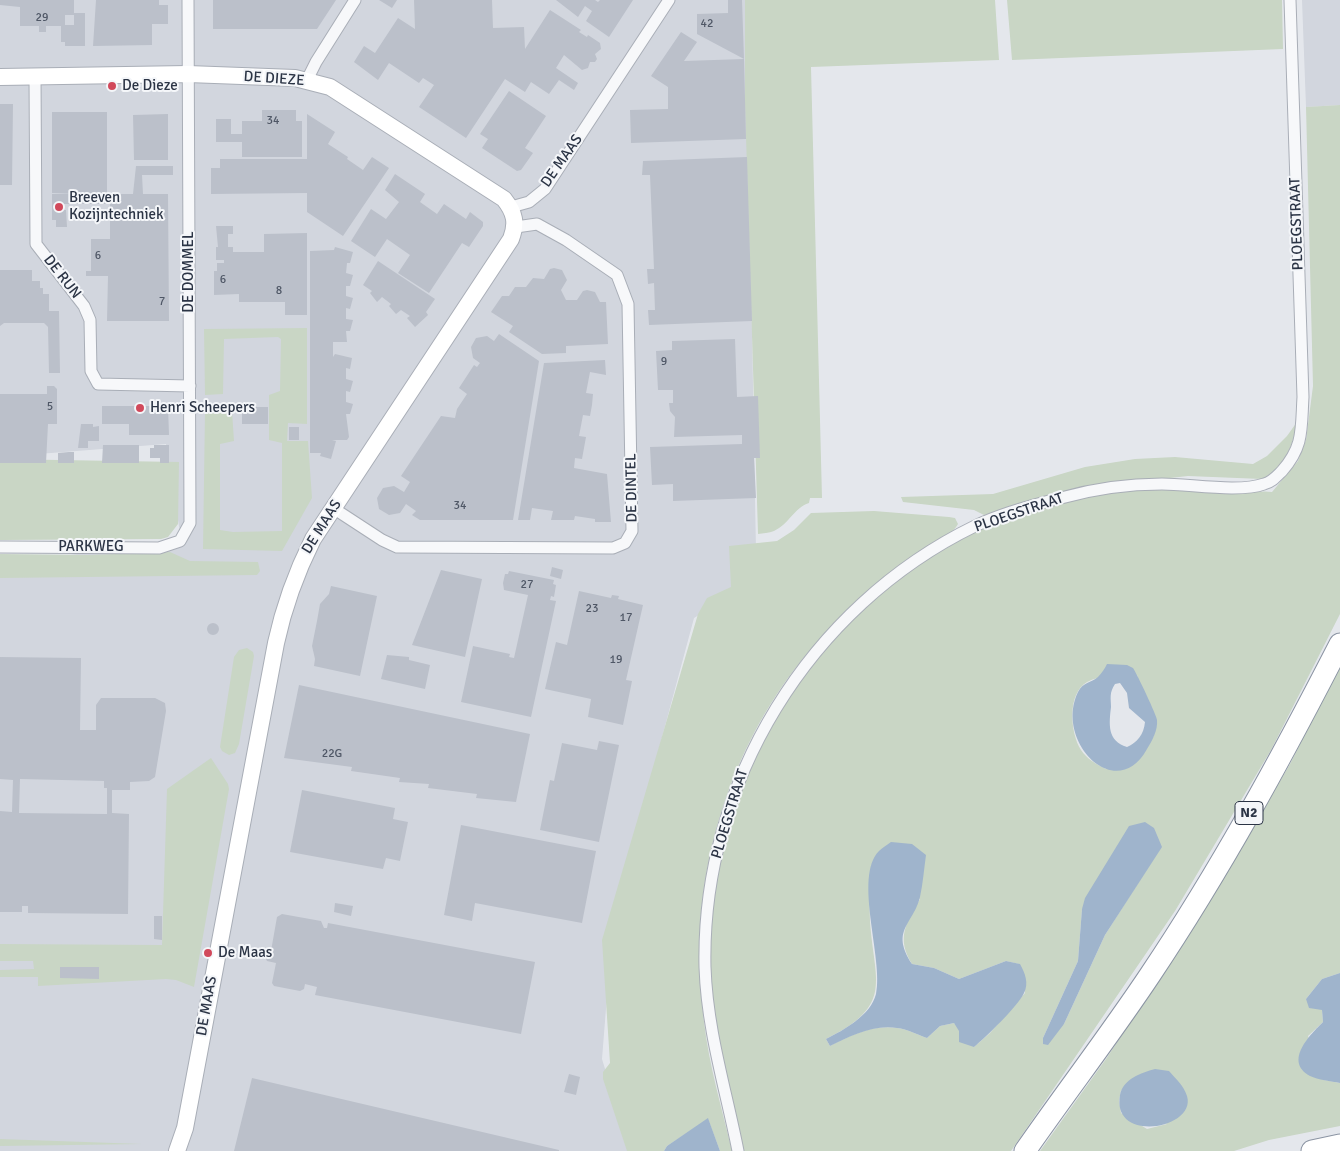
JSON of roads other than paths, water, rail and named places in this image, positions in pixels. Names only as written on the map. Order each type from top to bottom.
[{"type":"highway","name":"N2","points":[[1025,1151],[1150,976],[1187,918],[1282,758],[1340,644]]},
{"type":"highway","points":[[1312,1151],[1340,1146]]},
{"type":"street","name":"DE DOMMEL","points":[[180,541],[190,523],[188,0]]},
{"type":"street","points":[[308,80],[316,62],[355,0]]},
{"type":"street","name":"DE MAAS","points":[[511,207],[530,202],[545,189],[669,0]]},
{"type":"street","name":"PLOEGSTRAAT","points":[[738,1151],[710,1023],[705,968],[709,894],[720,841],[733,795],[745,763],[764,727],[824,642],[890,580],[923,557],[974,527],[994,518],[1063,497],[1120,486],[1160,484],[1247,487],[1264,485],[1274,480],[1294,457],[1301,437],[1303,397],[1290,0]]},
{"type":"street","name":"DE DIEZE","points":[[0,77],[188,74],[308,80],[330,88],[504,199],[511,207]]},
{"type":"street","name":"DE RUN","points":[[35,77],[36,244],[84,306],[90,320],[91,371],[98,384],[190,386]]},
{"type":"street","points":[[511,207],[515,216],[516,227]]},
{"type":"street","name":"DE DINTEL","points":[[333,508],[382,540],[397,547],[613,548],[625,543],[632,531],[628,304],[617,275],[581,250],[537,224],[516,227]]},
{"type":"street","name":"DE MAAS","points":[[177,1151],[185,1128],[286,601],[299,566],[333,508],[511,239],[516,227]]},
{"type":"street","name":"PARKWEG","points":[[0,547],[159,548],[180,541]]},
{"type":"water","points":[[1107,664],[1127,665],[1133,668],[1157,720],[1156,731],[1147,749],[1134,765],[1120,771],[1105,768],[1092,760],[1081,746],[1074,729],[1073,711],[1078,692],[1085,684],[1098,677]],"holes":[[[1120,683],[1127,693],[1129,708],[1145,722],[1139,738],[1127,747],[1116,741],[1110,726],[1111,693],[1113,687],[1115,684]]]},
{"type":"water","points":[[1145,822],[1154,828],[1162,847],[1105,935],[1064,1024],[1048,1045],[1043,1044],[1043,1038],[1078,961],[1082,909],[1085,898],[1129,826]]},
{"type":"water","points":[[891,842],[912,844],[926,855],[920,897],[903,935],[906,953],[912,964],[934,968],[959,979],[1006,961],[1020,964],[1026,978],[1026,986],[1021,999],[974,1047],[959,1042],[959,1031],[954,1023],[940,1026],[927,1038],[905,1030],[888,1027],[871,1029],[830,1046],[826,1039],[863,1015],[869,1009],[876,994],[876,961],[869,899],[869,880],[872,863],[879,851]]},
{"type":"water","points":[[1340,973],[1340,1083],[1310,1076],[1302,1070],[1299,1063],[1299,1055],[1306,1040],[1323,1022],[1322,1010],[1309,1008],[1306,999],[1322,979]]},
{"type":"water","points":[[1155,1069],[1169,1071],[1180,1083],[1187,1096],[1187,1107],[1179,1117],[1168,1123],[1140,1126],[1128,1120],[1121,1110],[1120,1095],[1122,1089],[1129,1081]]},
{"type":"water","points":[[708,1118],[720,1151],[664,1151],[667,1146]]},
{"type":"place","name":"De Dieze","points":[[112,86]]},
{"type":"place","name":"Breeven Kozijntechniek","points":[[59,207]]},
{"type":"place","name":"Henri Scheepers","points":[[140,408]]},
{"type":"place","name":"De Maas","points":[[208,953]]}]
